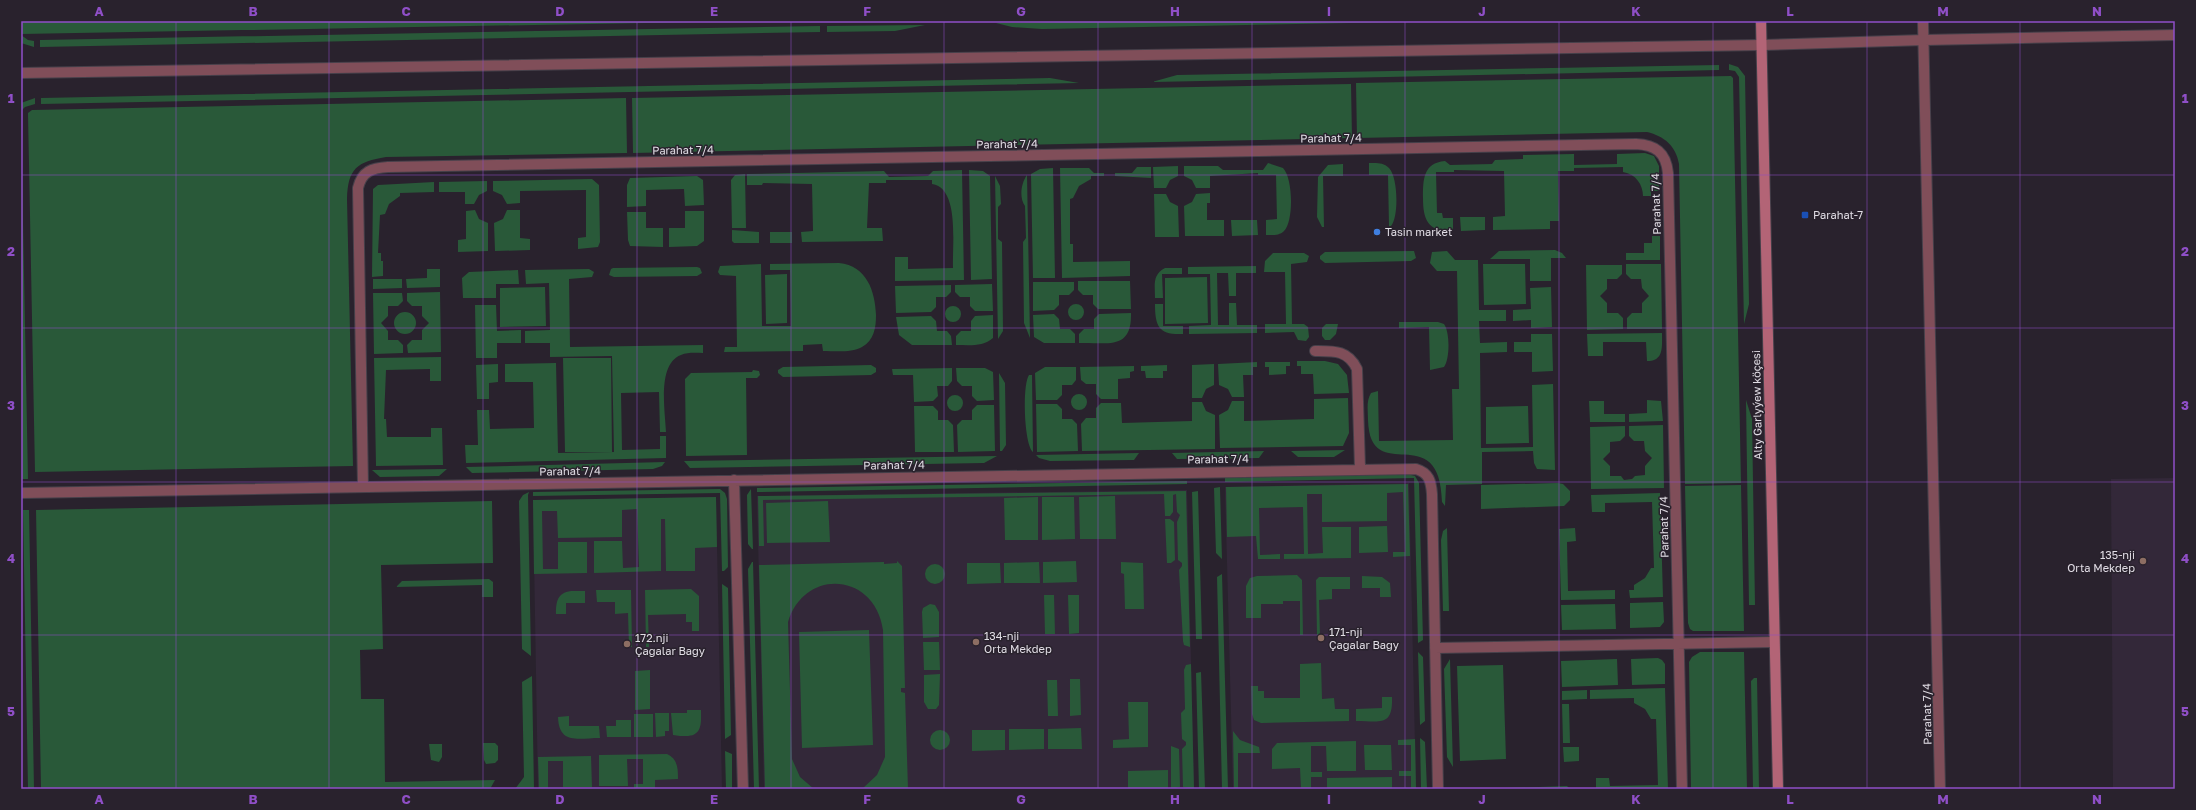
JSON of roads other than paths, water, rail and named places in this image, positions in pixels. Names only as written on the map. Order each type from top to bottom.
[{"type":"street","name":"Alty Garlyýew köçesi","points":[[1761,21],[1778,789]]},
{"type":"street","name":"Parahat 7/4","points":[[1923,21],[1940,789]]},
{"type":"street","points":[[21,73],[1762,46],[1924,40],[2175,35]]},
{"type":"street","name":"Parahat 7/4","points":[[363,487],[358,193],[360,180],[363,174],[378,168],[1620,144],[1649,146],[1660,151],[1664,156],[1668,173],[1682,789]]},
{"type":"street","points":[[1315,351],[1343,353],[1354,362],[1357,370],[1360,468]]},
{"type":"street","name":"Parahat 7/4","points":[[21,493],[1410,468],[1425,472],[1431,483],[1435,648]]},
{"type":"street","points":[[734,480],[743,789]]},
{"type":"street","points":[[1438,789],[1435,648],[1774,642]]},
{"type":"place","name":"Parahat-7","points":[[1805,215]]},
{"type":"place","name":"Tasin market","points":[[1377,232]]},
{"type":"place","name":"135-nji Orta Mekdep","points":[[2143,561]]},
{"type":"place","name":"171-nji Çagalar Bagy","points":[[1321,638]]},
{"type":"place","name":"134-nji Orta Mekdep","points":[[976,642]]},
{"type":"place","name":"172.nji Çagalar Bagy","points":[[627,644]]}]
